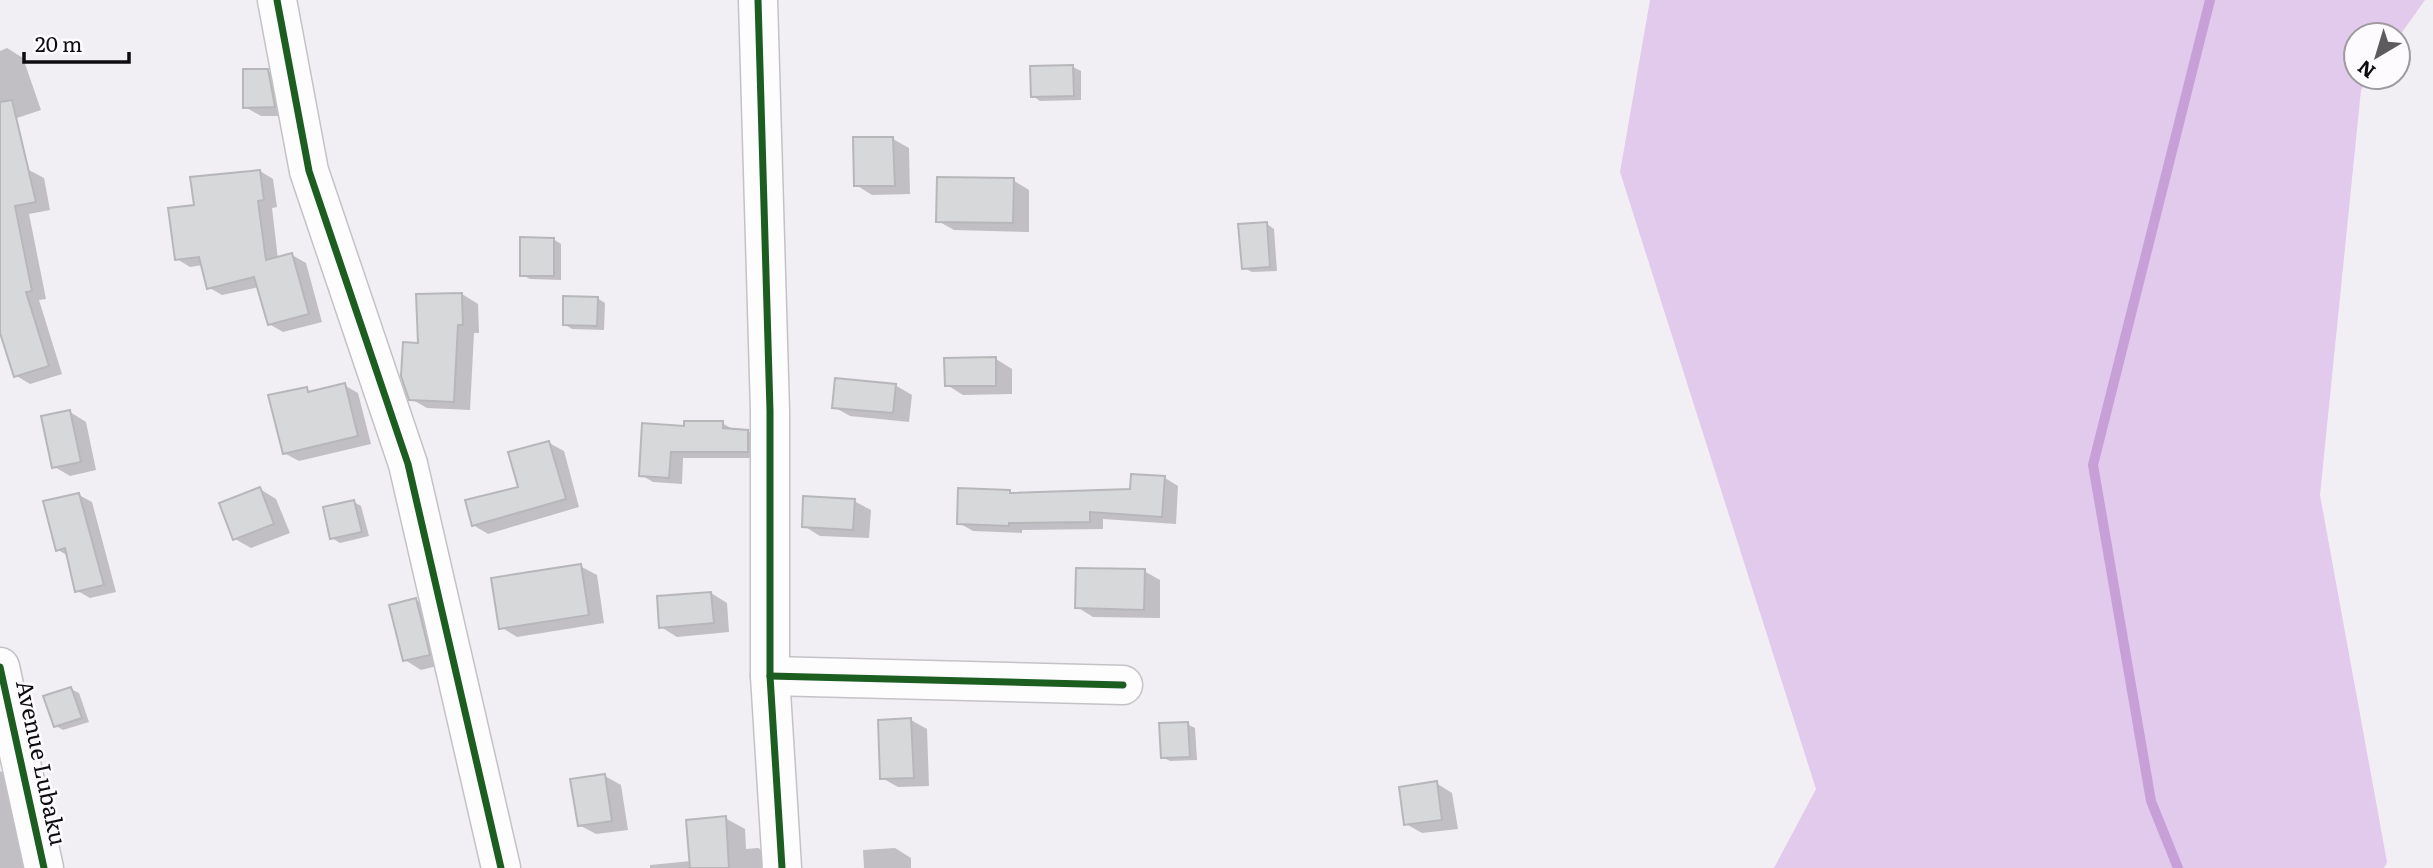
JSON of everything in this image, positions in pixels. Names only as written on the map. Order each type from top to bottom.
[{"type":"street","points":[[277,0],[309,171],[408,464],[500,868]]},
{"type":"street","points":[[758,0],[771,411],[771,676],[782,868]]},
{"type":"street","name":"Avenue Lubaku","points":[[0,667],[44,868]]},
{"type":"street","points":[[771,676],[1124,685]]},
{"type":"shaded area","points":[[1650,0],[2425,0],[2410,21],[2342,21],[2342,91],[2361,91],[2320,495],[2387,862],[2384,868],[1774,868],[1816,789],[1620,172]]},
{"type":"building","points":[[1073,65],[1074,96],[1031,97],[1030,66]]},
{"type":"building","points":[[243,69],[268,69],[275,107],[243,108]]},
{"type":"building","points":[[12,100],[36,202],[15,206],[32,291],[26,292],[49,366],[14,377],[0,333],[0,102]]},
{"type":"building","points":[[853,137],[893,137],[895,186],[854,186]]},
{"type":"building","points":[[260,170],[264,200],[258,201],[266,260],[292,253],[309,314],[268,325],[254,277],[207,289],[199,257],[175,260],[168,208],[194,205],[190,177]]},
{"type":"building","points":[[937,177],[1014,178],[1013,223],[936,222]]},
{"type":"building","points":[[1267,222],[1270,267],[1242,269],[1238,224]]},
{"type":"building","points":[[520,237],[554,238],[554,276],[520,276]]},
{"type":"building","points":[[462,293],[463,325],[458,325],[454,402],[409,400],[401,376],[403,342],[418,343],[416,294]]},
{"type":"building","points":[[563,296],[598,297],[597,326],[563,325]]},
{"type":"building","points":[[996,357],[996,386],[945,386],[944,358]]},
{"type":"building","points":[[835,378],[896,384],[893,413],[832,408]]},
{"type":"building","points":[[345,383],[358,436],[283,454],[268,395],[307,387],[308,392]]},
{"type":"building","points":[[70,410],[81,462],[52,468],[41,416]]},
{"type":"building","points":[[684,421],[723,421],[723,428],[748,430],[748,452],[671,452],[669,478],[639,476],[642,423],[684,426]]},
{"type":"building","points":[[549,441],[566,499],[472,526],[465,500],[518,487],[508,452]]},
{"type":"building","points":[[1131,474],[1165,476],[1162,517],[1090,512],[1090,522],[1009,523],[1009,526],[957,524],[958,488],[1010,490],[1010,493],[1130,489]]},
{"type":"building","points":[[260,487],[274,524],[233,540],[219,503]]},
{"type":"building","points":[[79,493],[104,585],[75,592],[65,548],[56,551],[43,501]]},
{"type":"building","points":[[803,496],[855,499],[853,530],[802,527]]},
{"type":"building","points":[[354,500],[362,532],[330,539],[323,507]]},
{"type":"building","points":[[581,564],[589,615],[499,629],[491,578]]},
{"type":"building","points":[[1076,568],[1145,569],[1144,610],[1075,608]]},
{"type":"building","points":[[711,592],[714,623],[659,628],[657,596]]},
{"type":"building","points":[[416,598],[430,655],[403,661],[389,605]]},
{"type":"building","points":[[71,687],[82,718],[54,727],[43,696]]},
{"type":"building","points":[[911,718],[914,778],[880,779],[878,720]]},
{"type":"building","points":[[1188,722],[1190,757],[1161,758],[1159,723]]},
{"type":"building","points":[[605,774],[612,821],[578,826],[570,779]]},
{"type":"building","points":[[1437,781],[1442,820],[1404,825],[1399,787]]},
{"type":"building","points":[[726,816],[729,868],[690,868],[686,820]]},
{"type":"waterway","points":[[2178,868],[2151,801],[2093,465],[2210,0]]},
{"type":"cycle path","points":[[277,0],[309,171],[408,464],[501,868]]},
{"type":"cycle path","points":[[758,0],[770,411],[770,676],[782,868]]},
{"type":"cycle path","points":[[0,667],[44,868]]},
{"type":"cycle path","points":[[770,676],[1123,685]]}]
